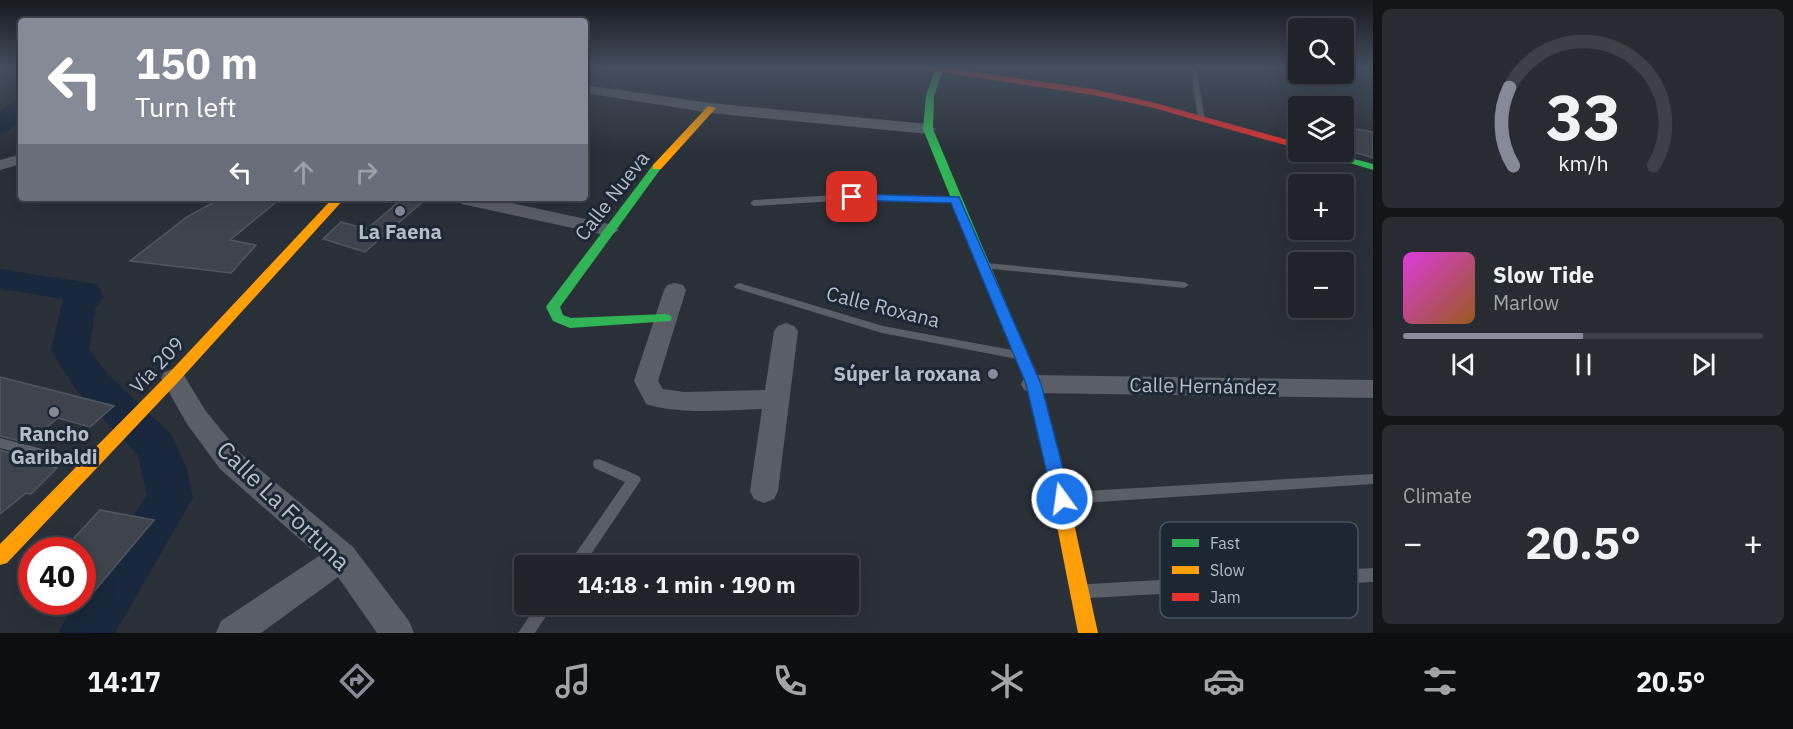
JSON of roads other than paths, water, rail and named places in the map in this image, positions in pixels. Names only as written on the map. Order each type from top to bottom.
[{"type":"street","points":[[628,96],[711,108],[928,129]]},
{"type":"street","points":[[930,96],[928,129],[955,200],[1033,384],[1062,499],[1078,591],[1088,633]]},
{"type":"street","points":[[1108,96],[1203,118],[1288,143]]},
{"type":"street","name":"Calle Nueva","points":[[665,318],[570,323],[559,320],[554,314],[553,307],[660,164],[711,108]]},
{"type":"street","points":[[2,165],[18,160]]},
{"type":"street","points":[[1354,162],[1373,167]]},
{"type":"street","name":"Vía 209","points":[[0,557],[166,384],[336,201]]},
{"type":"street","points":[[493,201],[609,230]]},
{"type":"street","points":[[675,290],[646,381],[655,398],[684,401],[776,399]]},
{"type":"street","points":[[764,491],[786,331]]},
{"type":"street","name":"Calle La Fortuna","points":[[166,384],[196,417],[230,461],[342,557],[397,633]]},
{"type":"street","name":"Calle Hernández","points":[[1033,384],[1373,389]]},
{"type":"street","points":[[233,633],[342,557]]},
{"type":"lane","points":[[1199,96],[1203,118]]},
{"type":"lane","points":[[754,203],[852,197],[955,200]]},
{"type":"lane","points":[[983,266],[1184,285]]},
{"type":"lane","name":"Calle Roxana","points":[[740,286],[882,329],[1020,356]]},
{"type":"lane","points":[[0,443],[87,466]]},
{"type":"lane","points":[[582,555],[634,480],[599,464]]},
{"type":"lane","points":[[1062,499],[1373,479]]},
{"type":"lane","points":[[1358,576],[1373,575]]},
{"type":"lane","points":[[1078,591],[1160,587]]},
{"type":"lane","points":[[526,633],[539,615]]},
{"type":"waterway","points":[[0,125],[18,110]]},
{"type":"waterway","points":[[0,279],[85,292],[87,297],[79,302],[70,351],[92,382],[156,446],[165,469],[170,498],[85,633]]},
{"type":"place","name":"La Faena","points":[[400,211]]},
{"type":"place","name":"Súper la roxana","points":[[993,374]]},
{"type":"place","name":"Rancho Garibaldi","points":[[54,412]]}]
